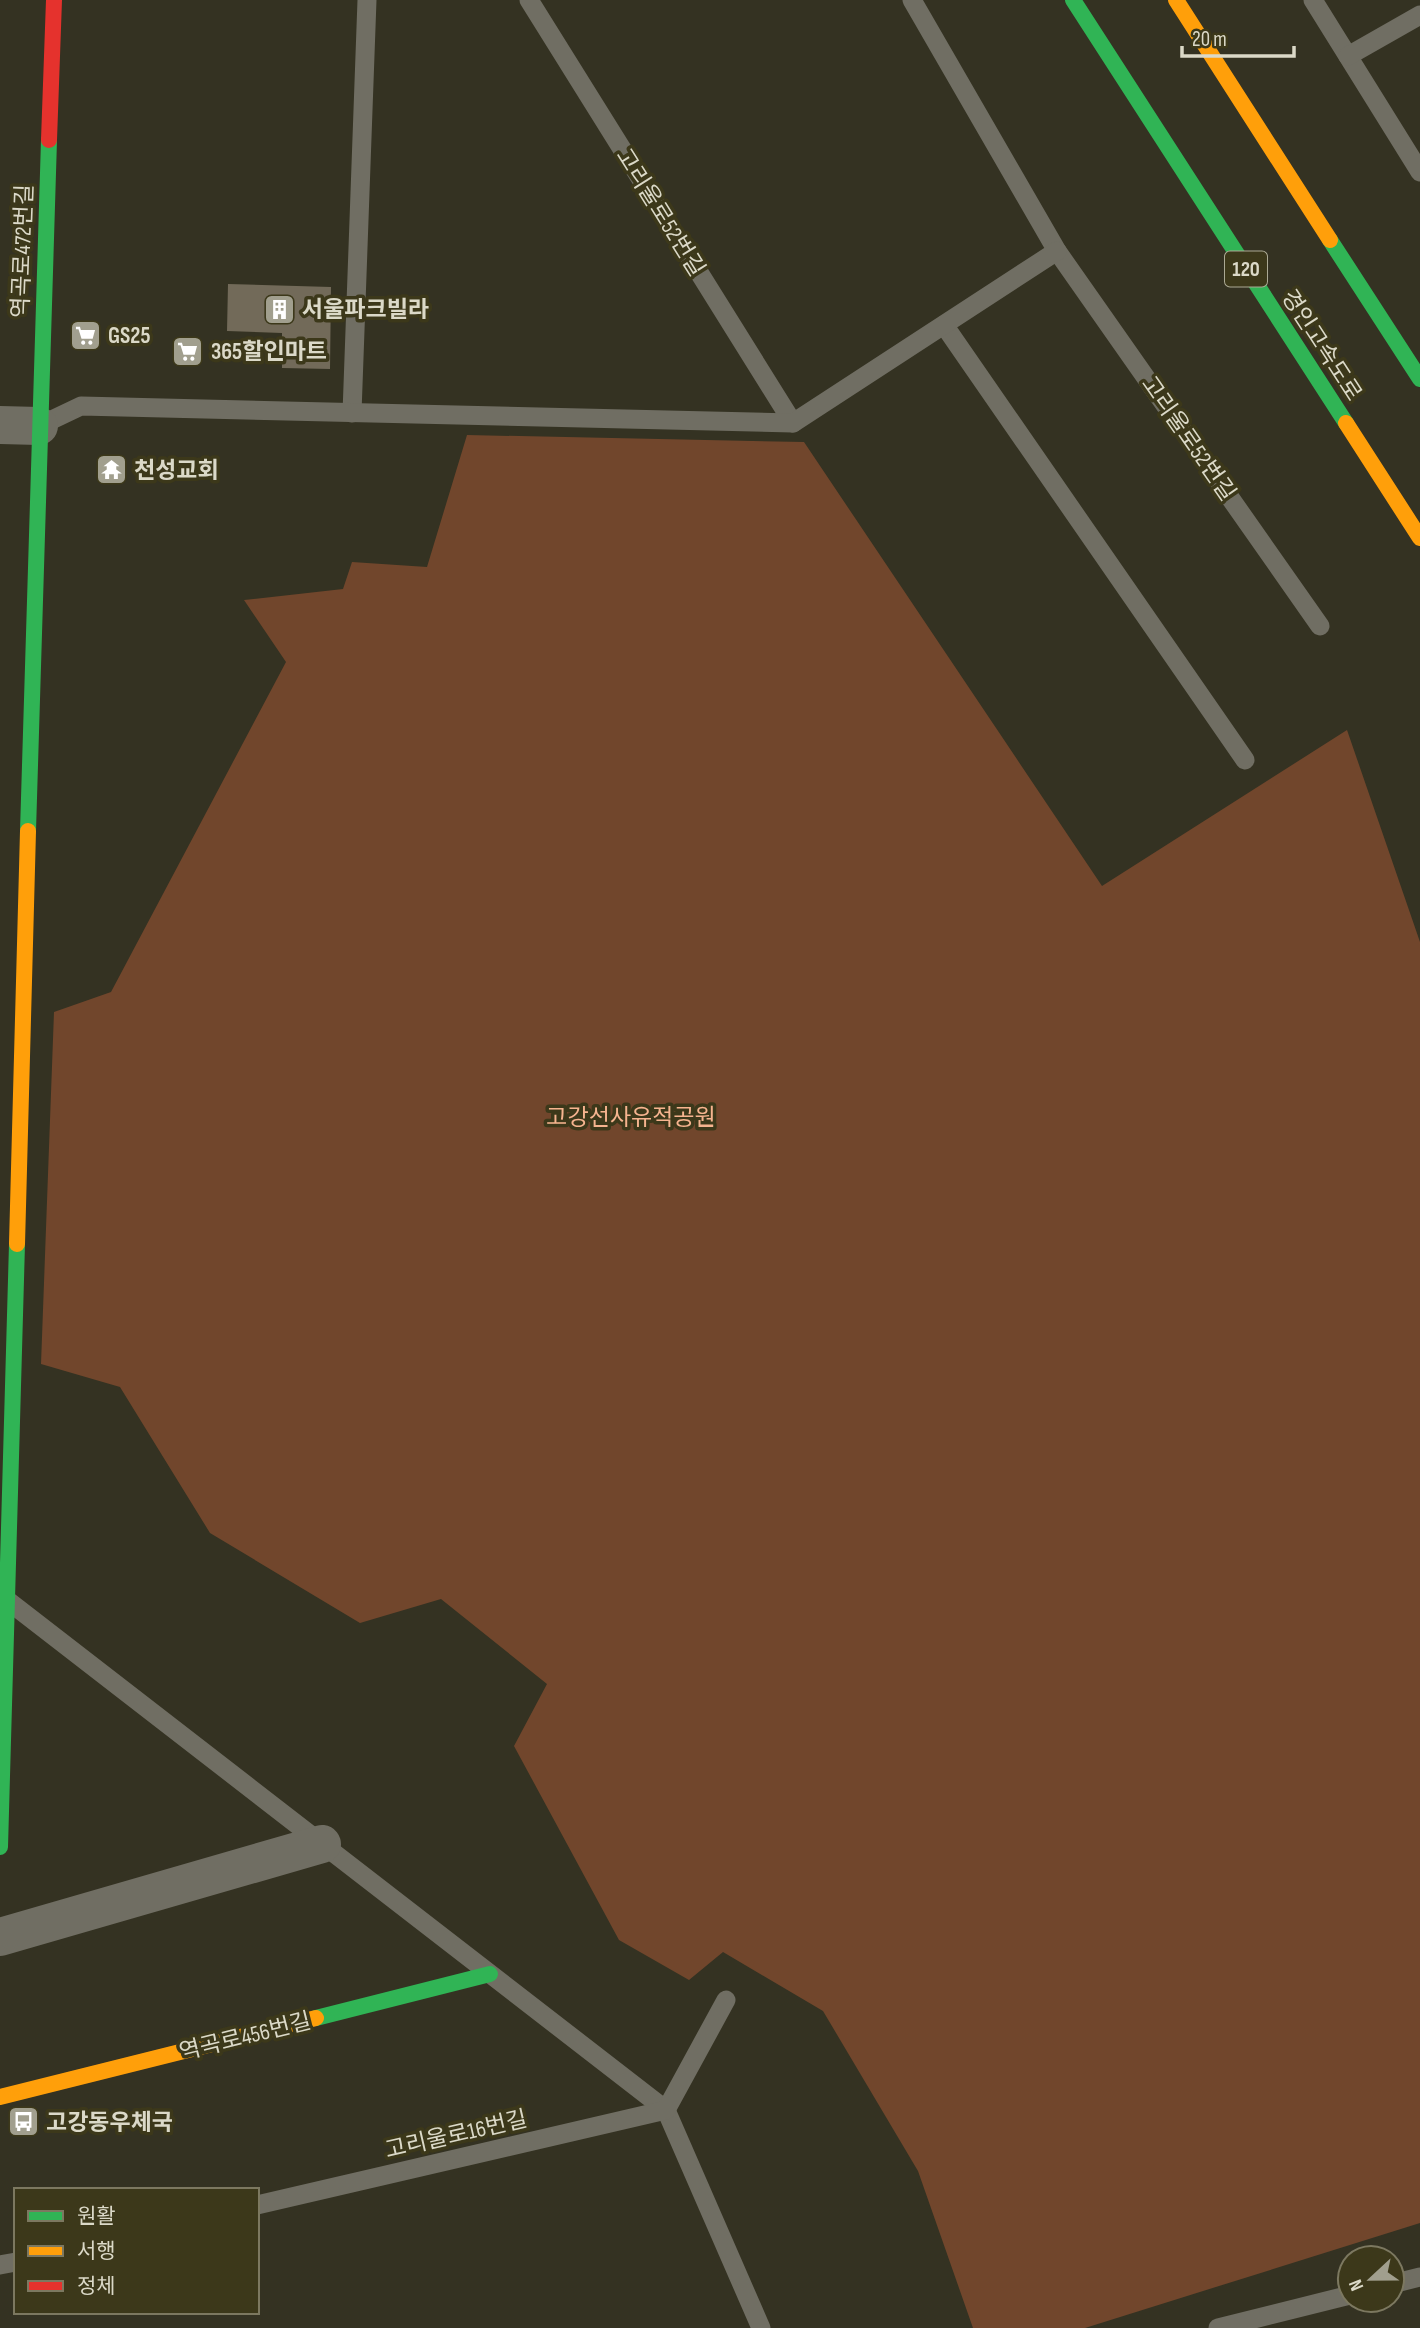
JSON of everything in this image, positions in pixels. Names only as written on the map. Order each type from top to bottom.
[{"type":"main road","name":"역곡로472번길","points":[[0,1847],[7,1601],[4,1577],[54,0]]},
{"type":"main road","name":"경인고속도로","points":[[1073,0],[1420,538]]},
{"type":"main road","points":[[1176,0],[1420,379]]},
{"type":"main road","name":"역곡로456번길","points":[[0,2097],[490,1974]]},
{"type":"street","points":[[0,425],[39,426]]},
{"type":"street","points":[[0,1937],[322,1844]]},
{"type":"lane","points":[[352,413],[367,0]]},
{"type":"lane","name":"고리울로52번길","points":[[529,0],[793,423]]},
{"type":"lane","name":"고리울로52번길","points":[[912,0],[1057,251],[1320,626]]},
{"type":"lane","points":[[1313,0],[1420,172]]},
{"type":"lane","points":[[1348,56],[1420,15]]},
{"type":"lane","points":[[39,426],[81,406],[793,423],[1057,251]]},
{"type":"lane","points":[[944,325],[1245,760]]},
{"type":"lane","points":[[0,996],[23,997]]},
{"type":"lane","points":[[7,1601],[666,2110],[761,2328]]},
{"type":"lane","points":[[666,2110],[726,2000]]},
{"type":"lane","name":"고리울로16번길","points":[[259,2205],[666,2110]]},
{"type":"lane","points":[[1218,2328],[1336,2298]]},
{"type":"green space","name":"고강선사유적공원","points":[[467,435],[804,442],[1102,886],[1347,730],[1420,942],[1420,2223],[1353,2244],[1336,2244],[1336,2249],[1085,2328],[973,2328],[918,2171],[823,2011],[723,1952],[689,1980],[619,1940],[514,1746],[547,1684],[441,1599],[360,1623],[210,1533],[120,1387],[41,1364],[54,1012],[111,992],[286,662],[244,600],[343,589],[352,562],[427,567]]},
{"type":"building","name":"서울파크빌라","points":[[228,284],[331,287],[330,369],[282,368],[282,333],[227,331]]},
{"type":"traffic: fast","points":[[1073,0],[1346,423]]},
{"type":"traffic: fast","points":[[28,831],[49,140]]},
{"type":"traffic: fast","points":[[1330,240],[1420,379]]},
{"type":"traffic: fast","points":[[0,1847],[17,1244]]},
{"type":"traffic: fast","points":[[316,2018],[490,1974]]},
{"type":"traffic: slow","points":[[1176,0],[1330,240]]},
{"type":"traffic: slow","points":[[1346,423],[1420,538]]},
{"type":"traffic: slow","points":[[17,1244],[28,831]]},
{"type":"traffic: slow","points":[[0,2097],[316,2018]]},
{"type":"traffic: jam","points":[[49,140],[54,0]]},
{"type":"place","name":"서울파크빌라","points":[[279,309]]},
{"type":"place","name":"GS25","points":[[85,335]]},
{"type":"place","name":"365할인마트","points":[[188,351]]},
{"type":"place","name":"천성교회","points":[[111,470]]},
{"type":"place","name":"고강동우체국","points":[[23,2122]]}]
